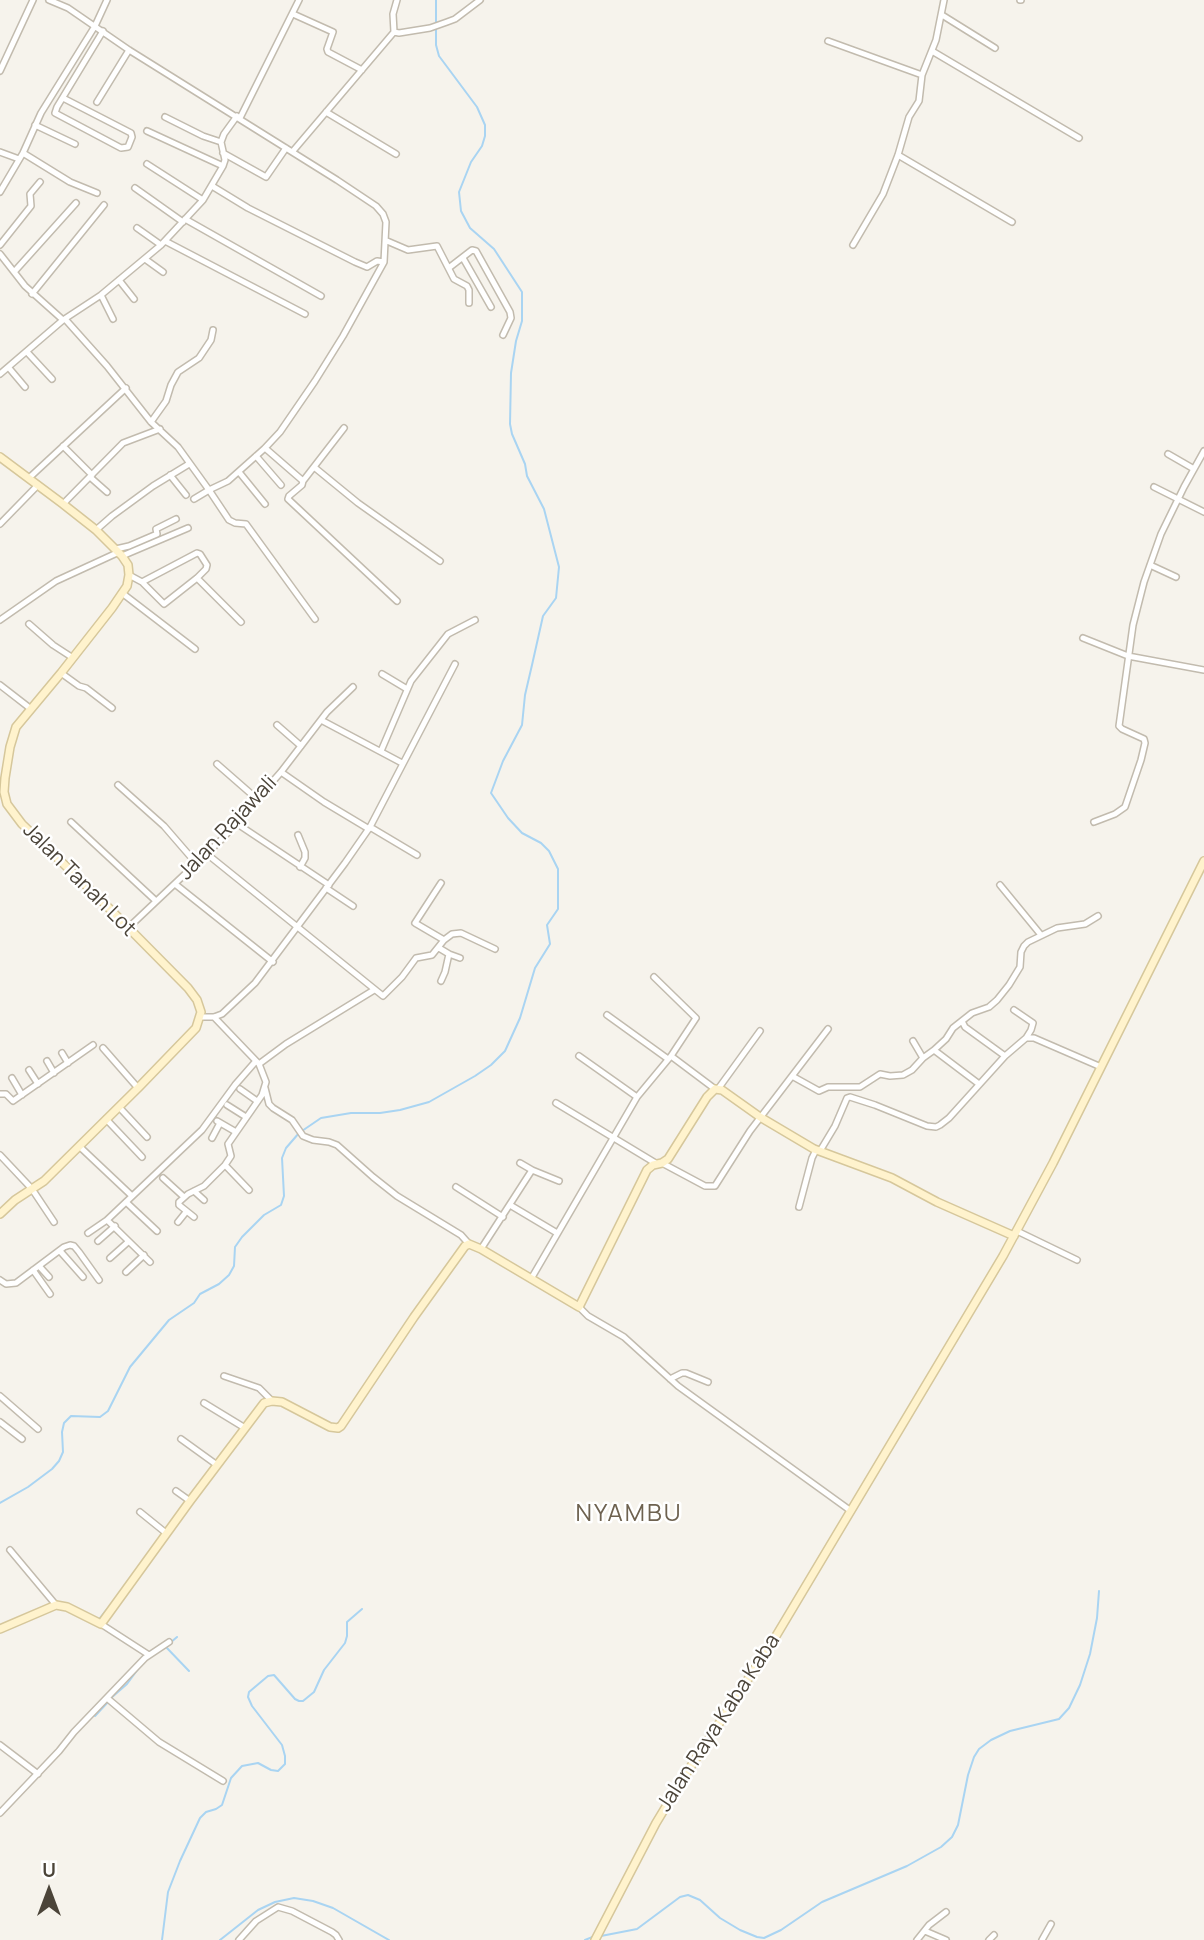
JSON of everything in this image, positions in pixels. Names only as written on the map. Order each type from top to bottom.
[{"type":"street","points":[[0,71],[33,0]]},
{"type":"street","points":[[49,0],[68,8],[128,50],[376,206],[386,222],[384,262],[344,336],[315,382],[280,432],[265,448],[222,485],[194,499]]},
{"type":"street","points":[[0,192],[35,125],[95,26],[107,0]]},
{"type":"street","points":[[0,374],[163,243],[203,200],[223,166],[221,142],[224,134],[238,117],[299,0]]},
{"type":"street","points":[[223,153],[266,177],[394,32],[393,14],[397,0]]},
{"type":"street","points":[[394,32],[430,28],[455,19],[480,0]]},
{"type":"street","points":[[853,245],[883,194],[909,117],[919,101],[922,75],[932,51],[944,0]]},
{"type":"street","points":[[293,14],[333,32],[328,52],[362,70]]},
{"type":"street","points":[[942,15],[995,48]]},
{"type":"street","points":[[63,98],[131,133],[128,147],[121,148],[56,115],[55,110],[103,31]]},
{"type":"street","points":[[828,41],[922,75]]},
{"type":"street","points":[[97,102],[128,50]]},
{"type":"street","points":[[932,51],[1079,138]]},
{"type":"street","points":[[326,112],[396,154]]},
{"type":"street","points":[[164,117],[221,142]]},
{"type":"street","points":[[35,125],[75,144]]},
{"type":"street","points":[[147,131],[223,166]]},
{"type":"street","points":[[0,152],[21,156],[97,193]]},
{"type":"street","points":[[898,155],[1012,222]]},
{"type":"street","points":[[147,164],[203,200]]},
{"type":"street","points":[[0,245],[31,206],[30,194],[40,181]]},
{"type":"street","points":[[212,186],[279,224],[367,267],[377,261],[384,262]]},
{"type":"street","points":[[135,188],[184,220],[321,296]]},
{"type":"street","points":[[14,272],[76,203]]},
{"type":"street","points":[[33,294],[104,205]]},
{"type":"street","points":[[137,229],[305,314]]},
{"type":"street","points":[[387,241],[408,250],[436,246],[454,279],[467,286],[469,303]]},
{"type":"street","points":[[448,267],[472,250],[477,251],[508,304],[510,318],[503,335]]},
{"type":"street","points":[[0,254],[33,294],[64,320],[126,388],[151,422],[178,447],[229,520],[247,525],[315,619]]},
{"type":"street","points":[[145,258],[163,272]]},
{"type":"street","points":[[463,258],[491,307]]},
{"type":"street","points":[[119,280],[134,299]]},
{"type":"street","points":[[101,295],[113,319]]},
{"type":"street","points":[[151,422],[166,401],[178,372],[201,355],[211,340],[213,330]]},
{"type":"street","points":[[27,352],[52,379]]},
{"type":"street","points":[[9,368],[24,387]]},
{"type":"street","points":[[29,478],[126,388]]},
{"type":"street","points":[[344,428],[302,485],[289,496],[289,501],[397,601]]},
{"type":"street","points":[[64,503],[123,443],[160,429]]},
{"type":"street","points":[[63,446],[107,492]]},
{"type":"street","points":[[265,448],[303,481]]},
{"type":"street","points":[[1094,822],[1125,807],[1145,743],[1142,737],[1119,726],[1136,610],[1161,534],[1204,451]]},
{"type":"street","points":[[1168,454],[1194,469]]},
{"type":"street","points":[[256,456],[281,485]]},
{"type":"street","points":[[2,461],[64,503],[96,530],[119,552],[128,565],[130,575],[142,582],[164,604],[197,578],[207,566],[198,553],[142,582]]},
{"type":"street","points":[[96,530],[112,516],[189,464]]},
{"type":"street","points":[[314,467],[358,503],[440,561]]},
{"type":"street","points":[[239,472],[265,504]]},
{"type":"street","points":[[170,475],[186,495]]},
{"type":"street","points":[[0,524],[38,485]]},
{"type":"street","points":[[1154,486],[1204,512]]},
{"type":"street","points":[[0,620],[56,581],[157,534],[156,529],[176,519]]},
{"type":"street","points":[[119,552],[188,528]]},
{"type":"street","points":[[1150,565],[1176,577]]},
{"type":"street","name":"Jalan Tanah Lot","points":[[130,575],[122,593],[16,727],[4,786],[5,800],[10,811],[22,824],[97,896],[195,997],[201,1017]]},
{"type":"street","points":[[197,578],[241,622]]},
{"type":"street","points":[[122,593],[195,649]]},
{"type":"street","points":[[381,751],[407,689],[434,649],[448,634],[475,620]]},
{"type":"street","points":[[29,624],[72,658]]},
{"type":"street","points":[[1083,638],[1128,656],[1204,670]]},
{"type":"street","points":[[0,1214],[15,1200],[33,1189],[119,1107],[196,1028],[201,1017],[222,1014],[239,1000],[273,961],[369,828],[455,664]]},
{"type":"street","points":[[61,673],[112,708]]},
{"type":"street","points":[[382,674],[407,689]]},
{"type":"street","points":[[0,685],[31,709]]},
{"type":"street","name":"Jalan Rajawali","points":[[128,928],[236,823],[281,772],[321,720],[353,687]]},
{"type":"street","points":[[321,720],[402,763]]},
{"type":"street","points":[[277,725],[301,746]]},
{"type":"street","points":[[0,747],[10,747]]},
{"type":"street","points":[[216,764],[257,799]]},
{"type":"street","points":[[281,772],[324,802],[417,855]]},
{"type":"street","points":[[118,785],[164,826],[196,863]]},
{"type":"street","points":[[71,822],[156,901]]},
{"type":"street","points":[[236,823],[353,906]]},
{"type":"street","points":[[298,835],[305,852],[300,867]]},
{"type":"street","points":[[207,853],[297,929],[383,996],[416,958],[429,957],[452,934],[461,933],[495,948]]},
{"type":"street","name":"Jalan Raya Kaba Kaba","points":[[595,1940],[669,1802],[773,1640],[1015,1233],[1203,864]]},
{"type":"street","points":[[441,883],[415,923],[444,940]]},
{"type":"street","points":[[175,884],[273,961]]},
{"type":"street","points":[[1000,885],[1041,935]]},
{"type":"street","points":[[792,1076],[820,1091],[828,1087],[860,1087],[880,1074],[903,1075],[912,1070],[972,1013],[989,1007],[997,1000],[1020,967],[1024,946],[1057,928],[1085,924],[1098,916]]},
{"type":"street","points":[[439,948],[460,958]]},
{"type":"street","points":[[441,981],[449,954]]},
{"type":"street","points":[[531,1279],[637,1097],[670,1058],[696,1018],[654,977]]},
{"type":"street","points":[[88,1233],[127,1202],[202,1130],[234,1085],[258,1063],[374,990]]},
{"type":"street","points":[[799,1207],[812,1158],[835,1126],[849,1097],[936,1127],[949,1118],[1005,1056],[1026,1038],[1033,1023],[1014,1010]]},
{"type":"street","points":[[607,1015],[716,1089],[818,1151],[892,1178],[937,1202],[1077,1260]]},
{"type":"street","points":[[214,1017],[258,1063],[265,1078],[269,1104],[292,1120],[303,1136],[337,1145],[397,1196],[461,1234],[469,1244],[579,1307],[618,1333],[670,1379],[851,1511]]},
{"type":"street","points":[[962,1021],[965,1027],[1005,1056]]},
{"type":"street","points":[[556,1103],[660,1163],[705,1186],[713,1187],[760,1117],[828,1029]]},
{"type":"street","points":[[579,1307],[647,1170],[668,1159],[707,1097],[760,1031]]},
{"type":"street","points":[[1026,1038],[1034,1038],[1101,1067]]},
{"type":"street","points":[[913,1041],[923,1058]]},
{"type":"street","points":[[0,1094],[6,1094],[12,1101],[93,1045]]},
{"type":"street","points":[[103,1048],[138,1088]]},
{"type":"street","points":[[934,1050],[979,1084]]},
{"type":"street","points":[[62,1053],[68,1063]]},
{"type":"street","points":[[579,1056],[637,1097]]},
{"type":"street","points":[[47,1061],[54,1073]]},
{"type":"street","points":[[29,1070],[38,1084]]},
{"type":"street","points":[[12,1078],[22,1095]]},
{"type":"street","points":[[194,1217],[178,1204],[184,1197],[208,1183],[225,1165],[231,1156],[228,1144],[265,1088]]},
{"type":"street","points":[[240,1089],[257,1101]]},
{"type":"street","points":[[227,1105],[246,1117]]},
{"type":"street","points":[[119,1107],[147,1138]]},
{"type":"street","points":[[106,1119],[142,1157]]},
{"type":"street","points":[[212,1138],[218,1122],[236,1132]]},
{"type":"street","points":[[79,1146],[132,1196]]},
{"type":"street","points":[[0,1155],[33,1189],[54,1223]]},
{"type":"street","points":[[520,1163],[559,1181]]},
{"type":"street","points":[[225,1165],[249,1190]]},
{"type":"street","points":[[481,1249],[532,1170]]},
{"type":"street","points":[[163,1178],[184,1197]]},
{"type":"street","points":[[456,1187],[503,1217]]},
{"type":"street","points":[[194,1191],[204,1200]]},
{"type":"street","points":[[127,1202],[157,1231]]},
{"type":"street","points":[[510,1205],[557,1233]]},
{"type":"street","points":[[178,1222],[186,1212]]},
{"type":"street","points":[[107,1220],[150,1262]]},
{"type":"street","points":[[98,1241],[115,1226]]},
{"type":"street","points":[[110,1258],[128,1242]]},
{"type":"street","points":[[98,1623],[262,1405],[272,1401],[282,1402],[330,1427],[341,1426],[414,1317],[462,1249],[469,1244]]},
{"type":"street","points":[[0,1280],[12,1284],[64,1247],[74,1246],[99,1280]]},
{"type":"street","points":[[60,1251],[83,1277]]},
{"type":"street","points":[[126,1272],[144,1255]]},
{"type":"street","points":[[39,1266],[49,1277]]},
{"type":"street","points":[[33,1270],[50,1294]]},
{"type":"street","points":[[670,1379],[686,1373],[708,1382]]},
{"type":"street","points":[[224,1376],[259,1388],[272,1401]]},
{"type":"street","points":[[0,1396],[38,1429]]},
{"type":"street","points":[[204,1404],[245,1428]]},
{"type":"street","points":[[0,1422],[22,1439]]},
{"type":"street","points":[[181,1439],[217,1465]]},
{"type":"street","points":[[176,1491],[190,1501]]},
{"type":"street","points":[[140,1512],[166,1533]]},
{"type":"street","points":[[10,1550],[56,1605]]},
{"type":"street","points":[[0,1629],[56,1605],[67,1607],[98,1623],[147,1656]]},
{"type":"street","points":[[0,1812],[147,1656],[169,1642]]},
{"type":"street","points":[[107,1698],[159,1742],[223,1781]]},
{"type":"street","points":[[0,1745],[38,1774]]},
{"type":"street","points":[[239,1940],[257,1921],[278,1907],[292,1911],[332,1932],[339,1940]]},
{"type":"street","points":[[917,1940],[946,1912]]},
{"type":"street","points":[[1042,1940],[1051,1924]]},
{"type":"street","points":[[925,1931],[946,1940]]},
{"type":"waterway","points":[[436,0],[436,23]]},
{"type":"waterway","points":[[0,1503],[52,1469],[63,1452],[64,1423],[71,1416],[100,1417],[108,1411],[130,1367],[169,1320],[194,1303],[200,1294],[229,1275],[234,1266],[235,1247],[242,1237],[264,1215],[281,1205],[284,1196],[282,1158],[286,1148],[299,1133],[321,1118],[351,1113],[380,1113],[429,1102],[491,1065],[505,1051],[520,1018],[535,968],[550,944],[547,925],[558,909],[558,869],[549,851],[541,843],[522,833],[491,793],[503,761],[522,725],[525,695],[543,616],[556,598],[559,567],[544,509],[527,476],[510,424],[511,373],[522,321],[522,292],[494,249],[470,228],[461,211],[459,192],[471,162],[482,146],[485,125],[477,107],[439,56],[436,29]]},
{"type":"waterway","points":[[601,1936],[637,1929],[680,1897],[688,1895],[700,1900],[720,1918],[740,1930],[764,1938],[781,1930],[822,1902],[907,1866],[941,1847],[952,1837],[958,1825],[968,1775],[979,1749],[1010,1731],[1059,1719],[1069,1708],[1090,1654],[1099,1591]]},
{"type":"waterway","points":[[100,1618],[107,1609]]},
{"type":"waterway","points":[[162,1940],[168,1892],[200,1818],[206,1812],[222,1805],[231,1778],[242,1766],[258,1763],[278,1771],[285,1764],[282,1745],[252,1706],[249,1692],[268,1676],[274,1675],[295,1699],[303,1701],[314,1692],[324,1670],[345,1643],[347,1622],[362,1609]]},
{"type":"waterway","points":[[170,1643],[177,1637]]},
{"type":"waterway","points":[[165,1646],[189,1671]]},
{"type":"waterway","points":[[111,1698],[127,1684],[141,1665]]},
{"type":"waterway","points":[[95,1716],[108,1702]]},
{"type":"waterway","points":[[220,1940],[258,1910],[275,1902],[294,1898],[333,1908],[389,1940]]},
{"type":"waterway","points":[[585,1940],[595,1936]]},
{"type":"district","name":"NYAMBU","points":[[629,1514]]}]
